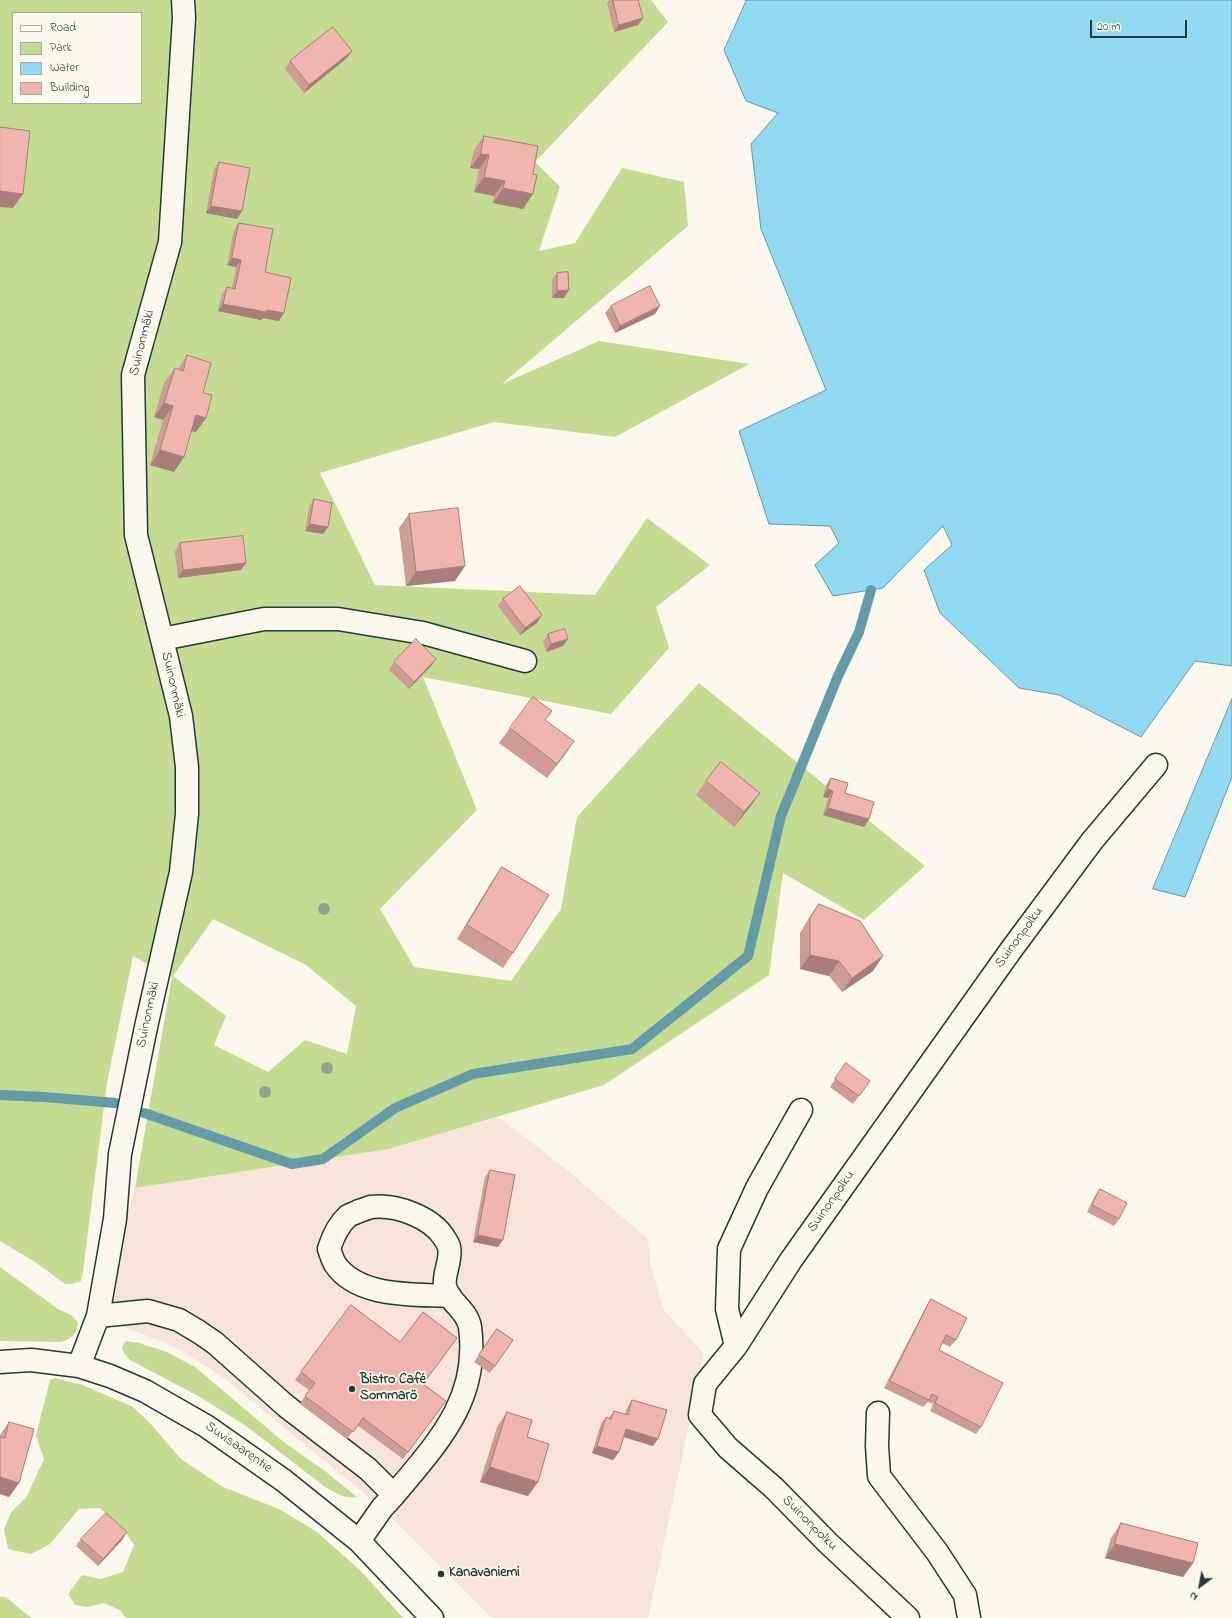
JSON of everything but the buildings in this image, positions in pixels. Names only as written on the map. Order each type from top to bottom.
[{"type":"street","name":"Suinonmäki","points":[[79,1366],[98,1316],[115,1219],[120,1154],[180,872],[187,814],[187,767],[181,716],[136,535],[133,375],[170,242],[184,18],[183,0]]},
{"type":"street","points":[[162,639],[264,619],[338,619],[423,633],[525,661]]},
{"type":"street","name":"Suinonpolku","points":[[908,1618],[828,1543],[774,1488],[728,1448],[700,1415],[705,1384],[736,1346],[791,1260],[1011,950],[1092,841],[1156,765]]},
{"type":"street","points":[[736,1346],[727,1309],[729,1249],[757,1188],[802,1110]]},
{"type":"street","points":[[359,1541],[382,1508],[431,1449],[455,1415],[465,1391],[471,1365],[470,1326],[463,1310],[450,1296],[445,1286],[449,1247],[440,1230],[422,1218],[398,1209],[370,1207],[349,1215],[336,1230],[329,1249],[335,1264],[349,1278],[368,1288],[392,1292],[450,1296]]},
{"type":"street","points":[[98,1316],[148,1311],[179,1320],[199,1332],[215,1343],[286,1406],[368,1469],[394,1495]]},
{"type":"street","name":"Suvisaarentie","points":[[0,1362],[31,1360],[79,1366],[110,1376],[145,1391],[206,1426],[283,1480],[359,1541],[432,1618]]},
{"type":"street","points":[[878,1413],[877,1446],[879,1476],[937,1552],[965,1595],[968,1618]]},
{"type":"shaded area","points":[[498,1117],[561,1165],[648,1239],[650,1263],[664,1310],[704,1354],[648,1618],[492,1618],[382,1508],[224,1378],[175,1347],[98,1316],[135,1188],[389,1149]]},
{"type":"green space","points":[[0,0],[651,0],[668,22],[535,162],[560,187],[539,251],[575,243],[622,168],[684,182],[688,226],[502,384],[599,341],[749,364],[615,437],[494,422],[320,473],[375,585],[595,595],[647,518],[710,565],[656,607],[669,648],[611,714],[423,677],[477,810],[380,909],[414,967],[511,981],[561,909],[577,817],[699,683],[925,866],[864,920],[783,873],[769,975],[604,1085],[389,1149],[135,1188],[172,977],[133,956],[107,1083],[81,1281],[73,1284],[65,1284],[35,1262],[0,1241]],"holes":[[[213,919],[306,965],[356,1006],[347,1054],[305,1040],[268,1072],[214,1045],[226,1016],[173,976]]]},
{"type":"green space","points":[[0,1267],[58,1309],[71,1315],[78,1322],[75,1333],[68,1339],[61,1342],[0,1341]]},
{"type":"green space","points":[[126,1341],[139,1343],[167,1352],[195,1367],[285,1443],[325,1471],[357,1497],[344,1496],[325,1487],[246,1426],[200,1397],[130,1360],[124,1353],[122,1347]]},
{"type":"green space","points":[[55,1378],[83,1385],[133,1407],[149,1422],[181,1459],[223,1487],[279,1509],[317,1532],[362,1572],[403,1618],[126,1618],[120,1610],[104,1603],[88,1607],[75,1605],[68,1594],[82,1575],[101,1579],[123,1572],[134,1545],[124,1530],[100,1508],[79,1509],[50,1544],[31,1554],[8,1549],[4,1529],[12,1511],[26,1498],[44,1459],[36,1435],[50,1380]]},
{"type":"green space","points":[[0,1597],[6,1597],[31,1618],[0,1618]]},
{"type":"water","points":[[745,0],[1232,0],[1232,666],[1195,661],[1141,737],[1059,695],[1019,688],[940,613],[924,570],[952,545],[943,526],[883,588],[833,596],[815,565],[839,543],[830,526],[769,524],[739,431],[826,390],[761,229],[751,144],[778,113],[746,101],[724,50],[746,1]]},
{"type":"water","points":[[1232,699],[1232,777],[1185,897],[1153,889]]},
{"type":"waterway","points":[[144,1113],[292,1164],[323,1159],[395,1108],[473,1074],[632,1049],[748,956],[781,816],[838,676],[859,632],[871,590]]},
{"type":"waterway","points":[[0,1095],[115,1103]]},
{"type":"place","name":"Bistro Café Sommarö","points":[[352,1389]]},
{"type":"place","name":"Kanavaniemi","points":[[441,1574]]}]
